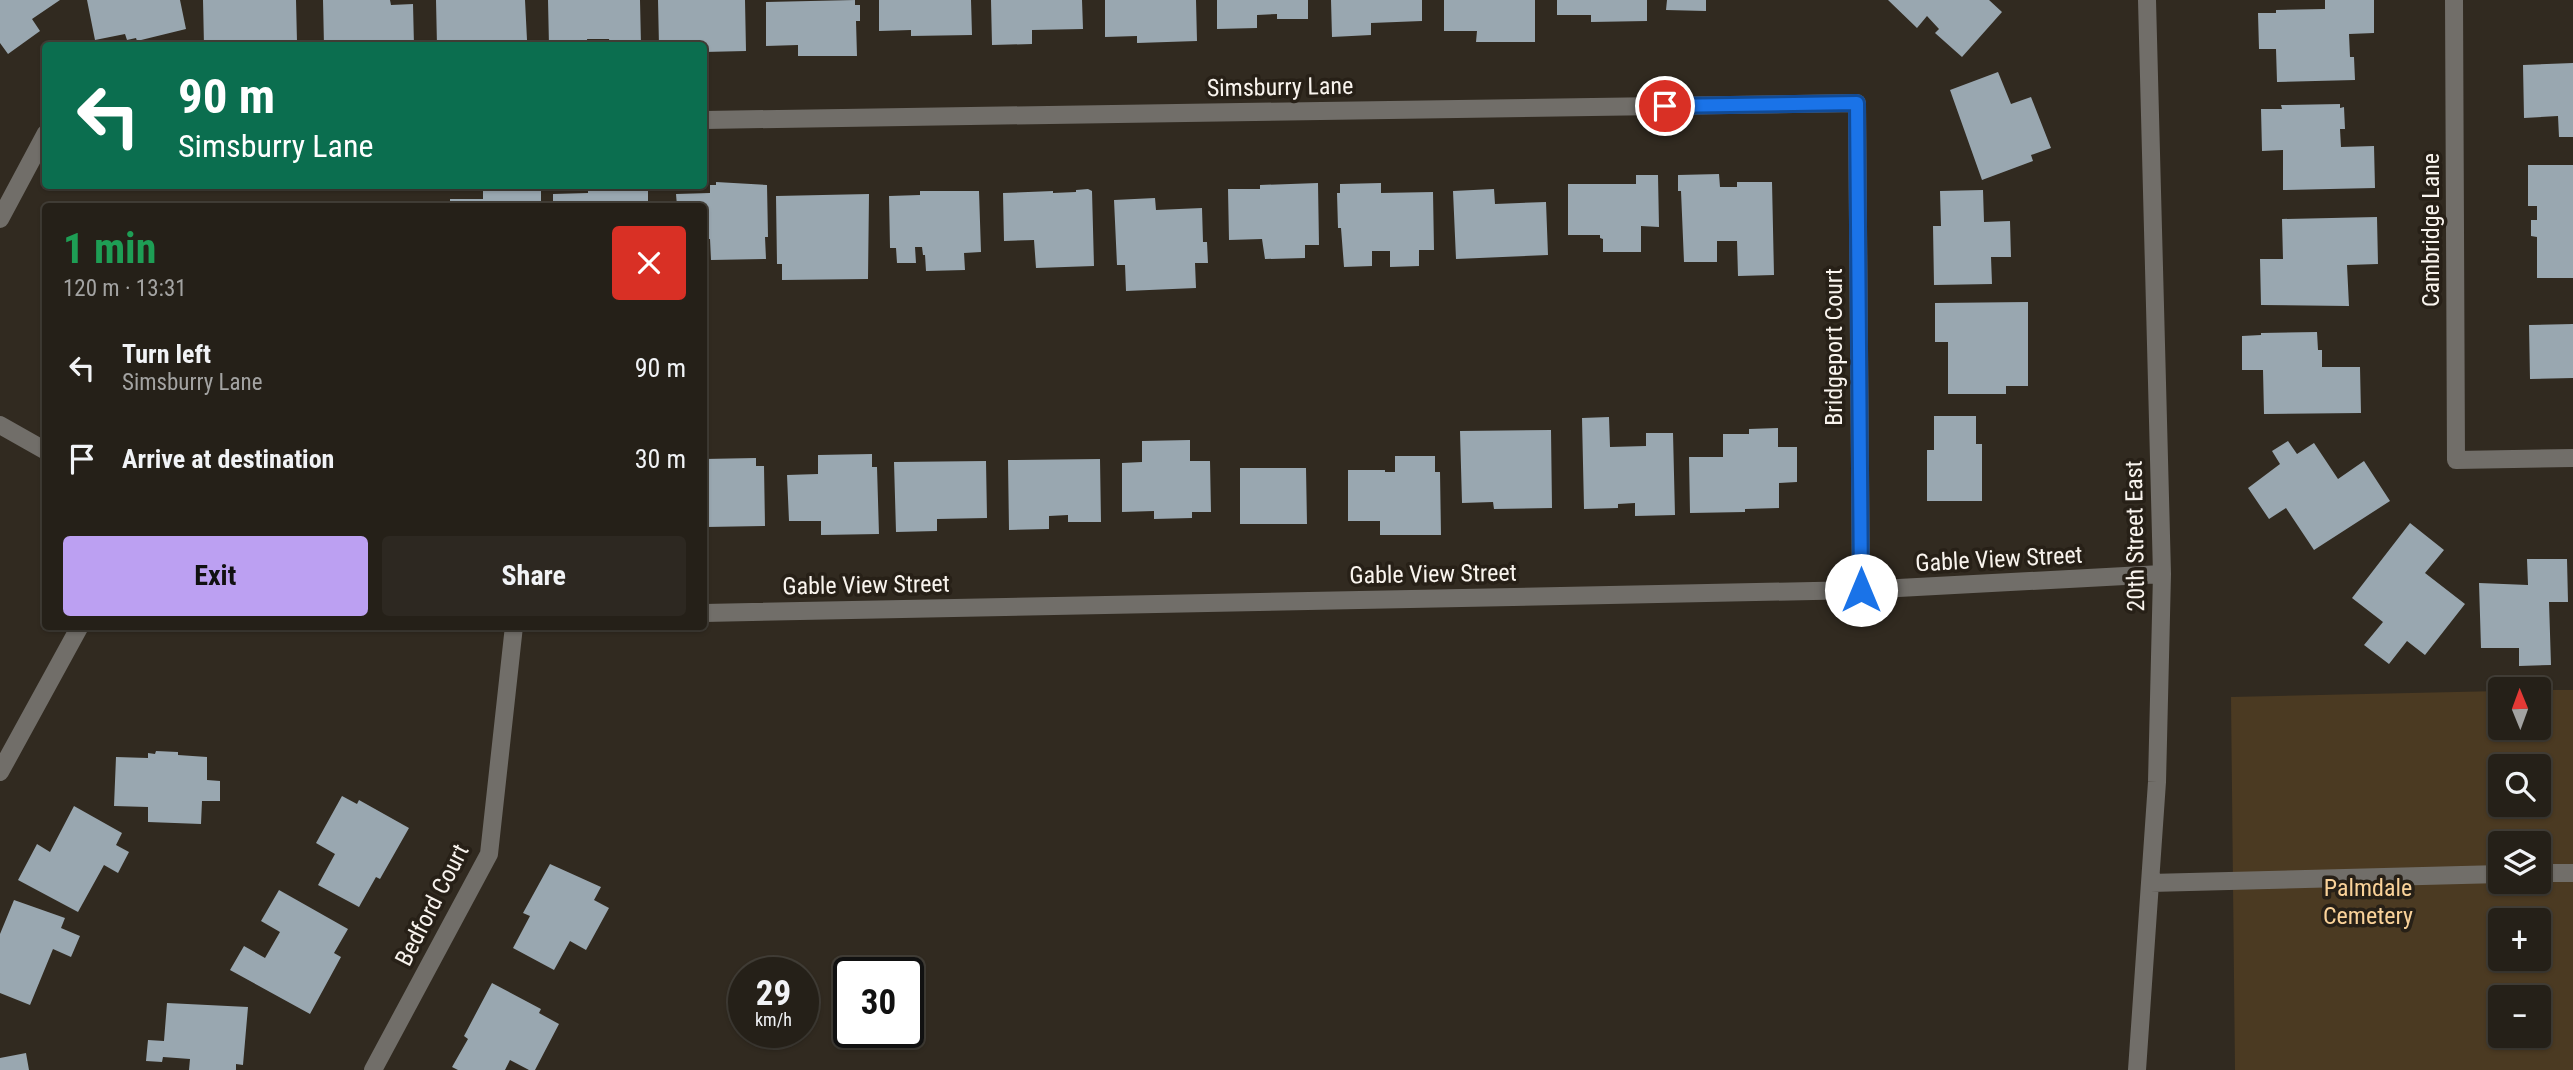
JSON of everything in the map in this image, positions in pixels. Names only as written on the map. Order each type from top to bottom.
[{"type":"street","name":"20th Street East","points":[[2137,1070],[2157,782],[2162,574],[2147,0]]},
{"type":"street","name":"Cambridge Lane","points":[[2454,0],[2456,460],[2573,458]]},
{"type":"street","name":"Simsburry Lane","points":[[707,120],[1857,103]]},
{"type":"street","name":"Bridgeport Court","points":[[1857,103],[1861,590]]},
{"type":"street","points":[[0,219],[42,140]]},
{"type":"street","points":[[0,425],[42,449]]},
{"type":"street","name":"Gable View Street","points":[[707,613],[1861,590],[2162,574]]},
{"type":"street","points":[[0,772],[78,630]]},
{"type":"street","name":"Bedford Court","points":[[373,1070],[489,854],[514,630]]},
{"type":"street","points":[[2551,873],[2573,873]]},
{"type":"street","points":[[2150,883],[2488,874]]},
{"type":"green space","name":"Palmdale Cemetery","points":[[2552,690],[2573,690],[2573,1070],[2235,1070],[2231,697],[2488,691],[2488,740],[2552,740]]},
{"type":"building","points":[[0,0],[60,0],[32,19],[40,31],[8,54],[0,43]]},
{"type":"building","points":[[87,0],[180,0],[186,29],[137,41],[136,38],[127,40],[125,34],[95,40]]},
{"type":"building","points":[[203,0],[296,0],[297,42],[204,42]]},
{"type":"building","points":[[323,0],[390,0],[391,5],[413,4],[414,42],[324,42]]},
{"type":"building","points":[[436,0],[525,0],[527,40],[437,42]]},
{"type":"building","points":[[548,0],[640,0],[641,42],[587,39],[587,42],[549,42]]},
{"type":"building","points":[[658,0],[745,0],[746,51],[707,52],[707,42],[659,42]]},
{"type":"building","points":[[855,0],[855,5],[860,5],[860,21],[856,21],[857,56],[798,56],[798,45],[766,46],[766,2]]},
{"type":"building","points":[[879,0],[971,0],[972,35],[911,36],[911,30],[879,31]]},
{"type":"building","points":[[991,0],[1082,0],[1083,29],[1032,30],[1032,44],[992,45]]},
{"type":"building","points":[[1105,0],[1196,0],[1197,41],[1137,43],[1137,36],[1105,37]]},
{"type":"building","points":[[1217,0],[1308,0],[1308,19],[1277,19],[1277,14],[1257,15],[1257,28],[1217,29]]},
{"type":"building","points":[[1331,0],[1422,0],[1422,21],[1371,23],[1371,35],[1332,37]]},
{"type":"building","points":[[1444,0],[1535,0],[1535,42],[1476,42],[1477,31],[1444,31]]},
{"type":"building","points":[[1557,0],[1647,0],[1647,21],[1591,22],[1591,15],[1557,15]]},
{"type":"building","points":[[1667,0],[1706,0],[1706,11],[1666,10]]},
{"type":"building","points":[[1888,0],[1989,0],[2002,12],[1962,57],[1935,33],[1939,29],[1927,16],[1917,28]]},
{"type":"building","points":[[2325,0],[2374,0],[2374,33],[2349,34],[2355,80],[2277,82],[2276,49],[2259,49],[2258,13],[2325,9]]},
{"type":"building","points":[[2573,63],[2573,137],[2559,137],[2558,116],[2524,118],[2523,65]]},
{"type":"building","points":[[1998,72],[2011,104],[2031,97],[2051,148],[2031,155],[2033,161],[1982,180],[1950,90]]},
{"type":"building","points":[[2340,104],[2340,108],[2344,107],[2345,129],[2340,129],[2341,147],[2374,146],[2375,188],[2283,190],[2283,150],[2262,151],[2261,109],[2282,109],[2281,105]]},
{"type":"building","points":[[2528,165],[2573,165],[2573,278],[2537,278],[2537,237],[2531,236],[2531,220],[2537,220],[2537,206],[2528,206]]},
{"type":"building","points":[[1719,174],[1720,187],[1737,187],[1737,182],[1772,182],[1774,275],[1738,276],[1737,241],[1717,241],[1717,262],[1684,262],[1678,175]]},
{"type":"building","points":[[1636,175],[1658,175],[1659,227],[1641,226],[1641,252],[1603,252],[1603,239],[1600,235],[1568,235],[1568,184],[1636,184]]},
{"type":"building","points":[[716,182],[767,185],[766,259],[711,260],[710,239],[707,239],[707,203],[677,203],[676,194],[710,193],[710,185],[716,185]]},
{"type":"building","points":[[1318,183],[1319,245],[1305,245],[1305,258],[1265,259],[1262,239],[1229,240],[1228,189],[1260,189],[1260,185]]},
{"type":"building","points":[[1381,183],[1381,193],[1433,192],[1434,250],[1419,250],[1419,266],[1390,267],[1390,251],[1372,251],[1372,266],[1344,267],[1341,228],[1338,228],[1337,193],[1340,193],[1340,184]]},
{"type":"building","points":[[588,189],[648,189],[648,203],[553,203],[553,194],[588,193]]},
{"type":"building","points":[[1088,189],[1092,191],[1094,266],[1036,268],[1034,240],[1004,241],[1003,193],[1076,192]]},
{"type":"building","points":[[1494,189],[1495,204],[1546,202],[1548,255],[1456,259],[1453,191]]},
{"type":"building","points":[[483,190],[541,190],[541,203],[450,203],[450,199],[483,199]]},
{"type":"building","points":[[1983,190],[1984,222],[2010,221],[2011,257],[1991,257],[1992,284],[1934,285],[1933,226],[1941,226],[1940,191]]},
{"type":"building","points":[[920,191],[979,191],[981,252],[964,253],[965,270],[926,271],[922,247],[915,247],[916,263],[897,263],[896,248],[890,248],[889,196],[920,195]]},
{"type":"building","points":[[869,194],[868,279],[782,280],[782,264],[777,264],[776,196]]},
{"type":"building","points":[[1155,198],[1156,210],[1202,208],[1203,242],[1207,242],[1208,263],[1195,263],[1196,288],[1126,291],[1125,265],[1117,265],[1114,200]]},
{"type":"building","points":[[2377,217],[2378,264],[2347,265],[2349,306],[2261,305],[2260,259],[2283,259],[2282,219]]},
{"type":"building","points":[[2028,302],[2028,386],[2006,386],[2006,394],[1948,394],[1948,342],[1935,342],[1935,303]]},
{"type":"building","points":[[2573,324],[2573,378],[2530,379],[2529,325]]},
{"type":"building","points":[[2317,332],[2318,350],[2322,350],[2322,367],[2360,367],[2361,413],[2264,414],[2263,370],[2242,370],[2242,336]]},
{"type":"building","points":[[1934,416],[1976,416],[1976,444],[1982,444],[1982,501],[1927,501],[1927,450],[1934,450]]},
{"type":"building","points":[[1609,417],[1610,447],[1646,446],[1646,433],[1673,433],[1675,515],[1635,516],[1635,503],[1618,504],[1618,508],[1584,509],[1582,418]]},
{"type":"building","points":[[1778,428],[1778,447],[1797,447],[1797,482],[1779,483],[1779,508],[1690,513],[1689,457],[1723,457],[1723,434],[1749,434],[1749,429]]},
{"type":"building","points":[[1551,430],[1552,508],[1494,509],[1493,502],[1462,503],[1460,431]]},
{"type":"building","points":[[1190,440],[1190,461],[1210,461],[1211,512],[1192,512],[1192,518],[1154,519],[1154,511],[1122,512],[1122,463],[1142,462],[1142,441]]},
{"type":"building","points":[[2288,441],[2297,454],[2314,443],[2338,479],[2364,461],[2390,501],[2314,550],[2286,508],[2269,519],[2248,488],[2280,464],[2272,451]]},
{"type":"building","points":[[872,454],[872,467],[877,467],[879,534],[821,535],[821,521],[789,521],[787,475],[818,474],[818,455]]},
{"type":"building","points":[[1395,456],[1435,456],[1435,472],[1440,472],[1441,535],[1380,535],[1380,521],[1348,521],[1348,470],[1395,472]]},
{"type":"building","points":[[756,458],[756,466],[764,466],[765,526],[707,527],[707,459]]},
{"type":"building","points":[[1100,459],[1101,522],[1068,522],[1068,515],[1049,516],[1049,529],[1009,530],[1008,460]]},
{"type":"building","points":[[986,461],[987,518],[937,519],[937,531],[896,532],[894,462]]},
{"type":"building","points":[[1240,468],[1306,468],[1307,524],[1240,524]]},
{"type":"building","points":[[2410,523],[2444,550],[2425,573],[2465,604],[2425,655],[2407,641],[2389,664],[2364,645],[2383,622],[2352,598]]},
{"type":"building","points":[[2527,559],[2567,559],[2568,602],[2549,602],[2551,665],[2519,666],[2519,648],[2481,648],[2479,583],[2528,585]]},
{"type":"building","points":[[156,751],[207,757],[207,780],[220,781],[220,801],[202,801],[201,824],[148,822],[148,807],[114,806],[116,757],[148,758],[148,753],[155,754]]},
{"type":"building","points":[[342,796],[357,804],[359,800],[409,828],[380,879],[376,877],[359,907],[318,885],[335,854],[316,843]]},
{"type":"building","points":[[74,806],[122,833],[116,845],[129,852],[118,873],[104,865],[78,912],[18,880],[37,844],[50,852]]},
{"type":"building","points":[[550,864],[601,887],[594,900],[609,908],[586,950],[570,941],[554,970],[513,948],[530,916],[523,913]]},
{"type":"building","points":[[279,890],[348,929],[334,953],[341,957],[310,1014],[230,970],[244,946],[265,958],[280,932],[261,921]]},
{"type":"building","points":[[14,900],[65,918],[61,928],[80,936],[71,957],[53,949],[30,1005],[0,993],[0,934]]},
{"type":"building","points":[[492,983],[541,1009],[539,1013],[559,1024],[535,1070],[529,1070],[510,1060],[505,1070],[458,1070],[452,1067],[468,1039],[464,1036]]},
{"type":"building","points":[[167,1003],[248,1007],[243,1065],[236,1064],[236,1070],[189,1070],[190,1059],[163,1057],[162,1062],[146,1061],[148,1040],[164,1041]]},
{"type":"building","points":[[26,1053],[29,1070],[0,1070],[0,1058]]},
{"type":"route","points":[[1665,106],[1857,103],[1861,590]]}]
